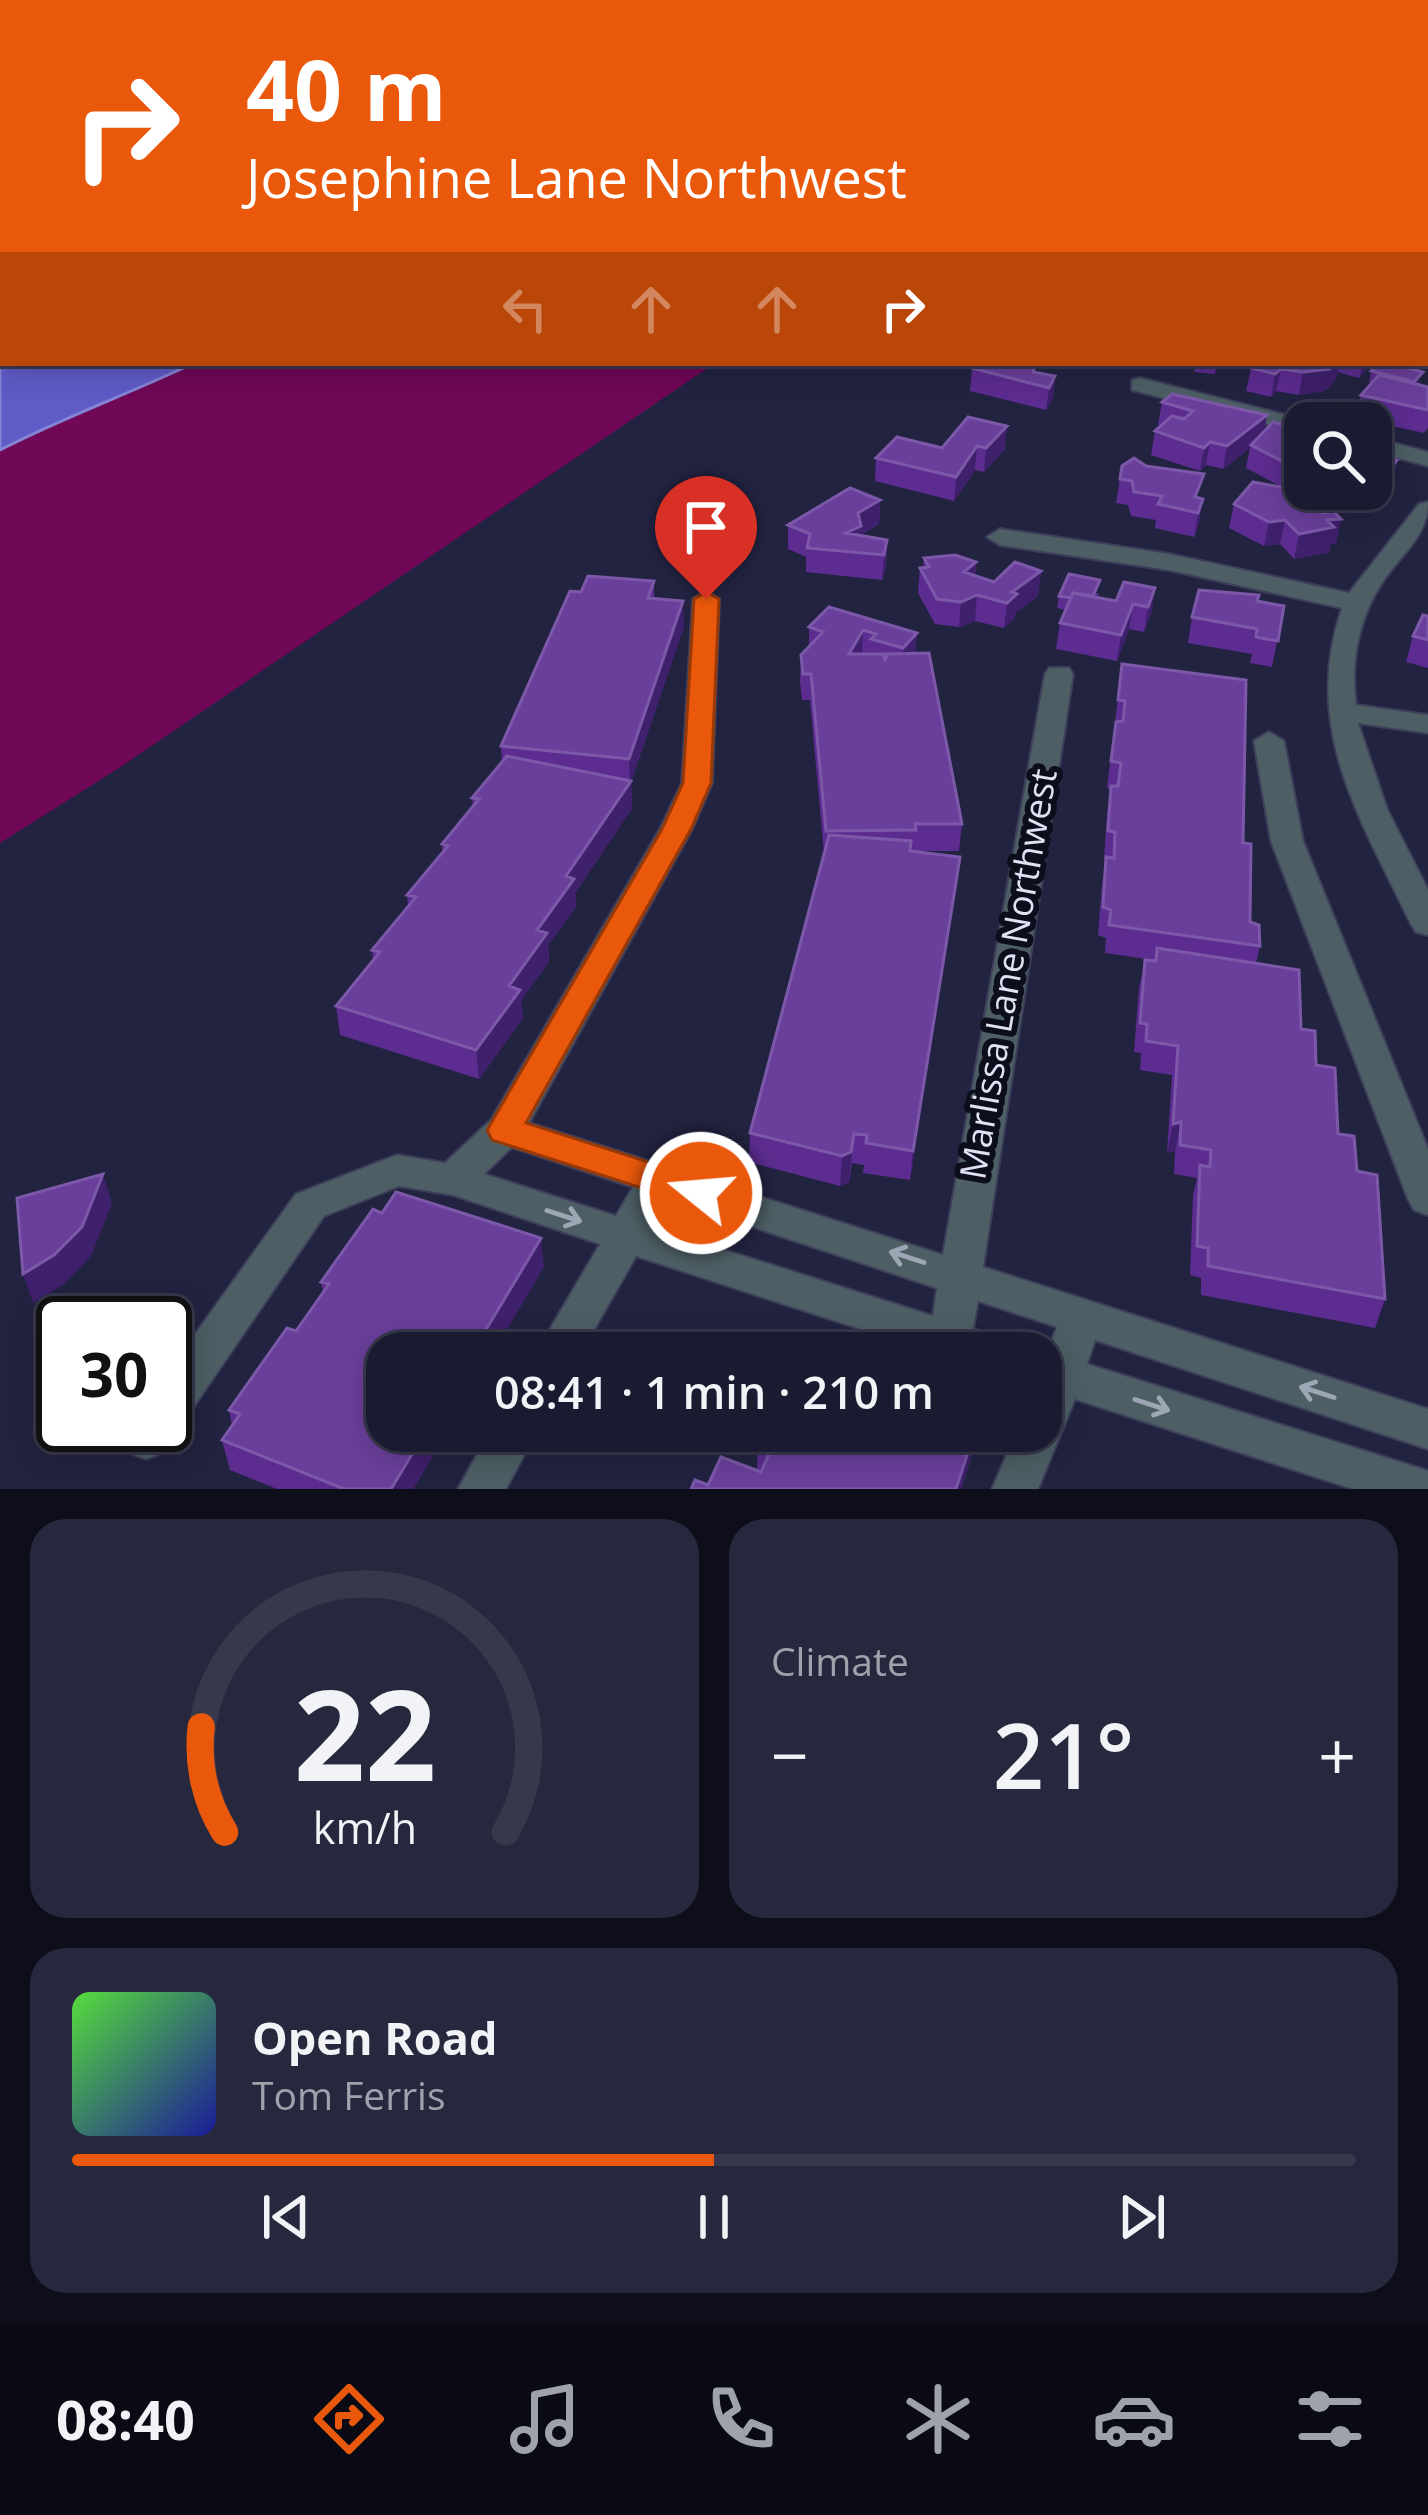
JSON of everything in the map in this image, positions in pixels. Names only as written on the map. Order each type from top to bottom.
[{"type":"street","points":[[1140,385],[1284,422]]},
{"type":"street","points":[[1392,450],[1428,459]]},
{"type":"street","points":[[1427,513],[1357,603],[1343,638],[1340,712],[1351,757],[1428,924]]},
{"type":"street","points":[[1000,537],[1169,562],[1357,603]]},
{"type":"street","points":[[453,1180],[505,1130],[676,829],[697,783],[706,599]]},
{"type":"street","name":"Marlissa Lane Northwest","points":[[951,1332],[1059,674]]},
{"type":"street","points":[[1340,712],[1428,724]]},
{"type":"street","points":[[1269,741],[1287,841],[1428,1199]]},
{"type":"street","points":[[505,1130],[1428,1429]]},
{"type":"street","points":[[192,1374],[310,1205],[398,1170],[453,1180],[925,1332]]},
{"type":"street","points":[[570,1332],[658,1179]]},
{"type":"street","points":[[1062,1355],[1083,1314]]},
{"type":"street","points":[[1062,1376],[1419,1489]]},
{"type":"street","points":[[481,1489],[502,1452]]},
{"type":"street","points":[[1015,1489],[1031,1452]]},
{"type":"shaded area","points":[[0,366],[187,366],[48,427],[0,450]]},
{"type":"shaded area","points":[[187,366],[711,366],[119,768],[0,843],[0,450]]},
{"type":"building","points":[[1035,366],[1033,372],[1055,376],[1049,388],[972,368]]},
{"type":"building","points":[[1333,366],[1303,372],[1281,369],[1275,374],[1251,368]]},
{"type":"building","points":[[1376,366],[1400,366],[1423,372],[1414,382],[1371,371]]},
{"type":"building","points":[[1379,375],[1428,387],[1428,410],[1361,395]]},
{"type":"building","points":[[1172,394],[1267,415],[1227,446],[1210,442],[1204,448],[1155,431],[1172,416],[1184,419],[1193,411],[1162,402]]},
{"type":"building","points":[[968,417],[1007,426],[986,448],[977,446],[956,477],[876,458],[897,437],[942,448]]},
{"type":"building","points":[[1273,422],[1284,425],[1284,462],[1251,445]]},
{"type":"building","points":[[1134,458],[1146,466],[1204,474],[1195,497],[1203,499],[1198,513],[1158,504],[1162,496],[1134,492],[1132,481],[1120,479],[1122,466]]},
{"type":"building","points":[[1253,482],[1284,488],[1284,510],[1333,511],[1341,519],[1327,520],[1334,527],[1299,534],[1285,520],[1269,522],[1234,504]]},
{"type":"building","points":[[850,488],[880,500],[858,513],[861,526],[846,533],[887,540],[884,555],[807,548],[810,534],[788,525]]},
{"type":"building","points":[[955,555],[976,562],[964,572],[994,582],[1015,562],[1041,571],[1012,592],[1017,594],[1007,603],[977,595],[961,602],[937,599],[920,568],[929,567],[924,558]]},
{"type":"building","points":[[1069,574],[1100,580],[1093,596],[1059,596]]},
{"type":"building","points":[[588,576],[654,581],[648,598],[683,601],[629,759],[501,746],[570,591],[581,592]]},
{"type":"building","points":[[1124,582],[1155,588],[1148,607],[1133,604],[1121,635],[1060,623],[1073,593],[1116,601]]},
{"type":"building","points":[[1199,590],[1259,595],[1257,601],[1284,606],[1278,641],[1256,637],[1257,629],[1192,617]]},
{"type":"building","points":[[829,607],[917,633],[903,648],[871,639],[876,634],[863,630],[849,654],[884,654],[885,661],[887,654],[929,653],[962,824],[915,824],[916,830],[826,831],[811,674],[803,674],[801,655],[823,632],[809,627]]},
{"type":"building","points":[[1423,615],[1428,616],[1428,640],[1413,636]]},
{"type":"building","points":[[1122,664],[1246,680],[1243,843],[1251,844],[1250,922],[1259,925],[1260,946],[1109,925],[1111,910],[1103,907],[1106,857],[1114,858],[1115,832],[1108,831],[1111,786],[1118,786],[1121,763],[1111,761],[1116,722],[1123,721],[1125,701],[1118,700]]},
{"type":"building","points":[[507,756],[631,781],[566,876],[574,879],[537,930],[547,933],[509,986],[520,990],[476,1050],[336,1006],[380,952],[372,950],[416,897],[407,895],[448,846],[442,844]]},
{"type":"building","points":[[829,835],[911,841],[910,851],[960,857],[913,1151],[866,1143],[867,1135],[854,1134],[851,1152],[842,1156],[750,1133]]},
{"type":"building","points":[[1157,948],[1299,970],[1301,1029],[1315,1031],[1316,1065],[1335,1068],[1338,1134],[1354,1136],[1357,1171],[1377,1175],[1385,1299],[1208,1266],[1208,1248],[1197,1246],[1200,1165],[1210,1167],[1211,1150],[1180,1145],[1181,1122],[1173,1124],[1178,1046],[1146,1041],[1147,1024],[1140,1023],[1145,960],[1156,961]]},
{"type":"building","points":[[103,1174],[82,1227],[54,1255],[23,1274],[17,1198]]},
{"type":"building","points":[[396,1192],[541,1238],[485,1332],[366,1332],[366,1452],[413,1452],[391,1489],[344,1489],[222,1440],[240,1414],[229,1410],[287,1328],[296,1331],[329,1284],[321,1282],[373,1209],[382,1213]]},
{"type":"building","points":[[770,1452],[968,1452],[956,1489],[691,1489],[695,1480],[708,1485],[721,1457],[761,1472]]},
{"type":"route","points":[[701,1193],[505,1130],[676,829],[697,783],[706,599]]}]
